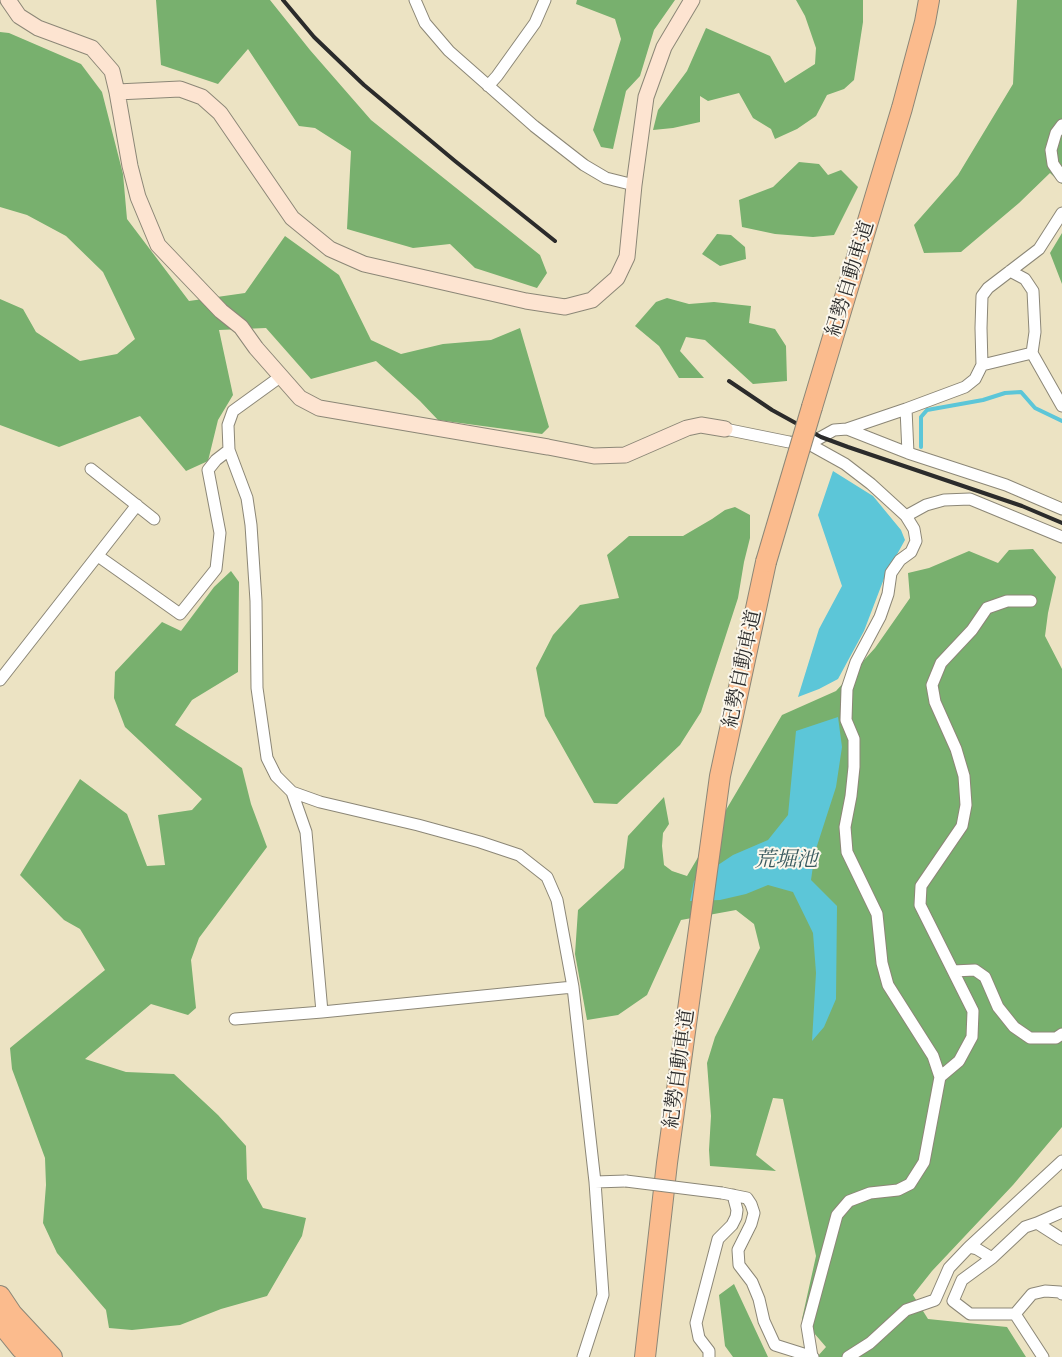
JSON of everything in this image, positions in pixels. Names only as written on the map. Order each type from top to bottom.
[{"type":"highway","name":"紀勢自動車道","points":[[645,1357],[667,1163],[720,776],[766,562],[902,108],[929,0]]},
{"type":"highway","points":[[0,1296],[12,1314],[52,1357]]},
{"type":"highway","points":[[0,1322],[31,1357]]},
{"type":"street","points":[[8,0],[19,16],[38,28],[92,48],[112,70],[130,166],[138,197],[158,245],[221,311],[241,327],[256,348],[300,398],[319,408],[594,456],[625,455],[687,428],[701,425],[809,444],[845,464],[871,484],[906,516],[914,529],[916,541],[910,552],[900,560],[891,573],[888,594],[880,617],[856,662],[847,689],[846,720],[854,739],[854,767],[845,827],[846,852],[877,914],[882,963],[888,985],[933,1056],[940,1077],[924,1162],[910,1184],[898,1190],[870,1193],[849,1201],[837,1215],[807,1326],[812,1357],[775,1345],[764,1321],[752,1282],[739,1265],[738,1250],[751,1224],[754,1213],[751,1204],[746,1198],[626,1181],[595,1182]]},
{"type":"street","points":[[415,0],[425,23],[449,50],[534,126],[584,165],[606,178],[634,185]]},
{"type":"street","points":[[488,86],[535,23],[545,0]]},
{"type":"street","points":[[117,92],[180,89],[202,97],[220,113],[292,218],[330,249],[364,264],[526,301],[565,307],[592,300],[617,278],[627,257],[634,185],[646,97],[664,47],[692,0]]},
{"type":"street","points":[[1062,125],[1056,133],[1051,150],[1053,164],[1062,177]]},
{"type":"street","points":[[809,444],[834,430],[847,429],[906,409],[965,387],[975,379],[982,365],[982,296],[988,288],[1039,249],[1062,213]]},
{"type":"street","points":[[1010,271],[1025,279],[1033,291],[1035,332],[1032,353],[1062,406]]},
{"type":"street","points":[[982,365],[1032,353]]},
{"type":"street","points":[[280,376],[233,411],[228,425],[229,450],[247,498],[251,525],[256,601],[258,688],[267,758],[276,776],[292,792],[320,802],[480,842],[519,855],[547,877],[557,900],[573,987],[595,1182],[603,1295],[584,1357]]},
{"type":"street","points":[[906,409],[908,453]]},
{"type":"street","points":[[847,429],[908,453],[1006,485],[1062,508]]},
{"type":"street","points":[[98,556],[180,614],[216,569],[220,533],[208,470],[216,460],[229,450]]},
{"type":"street","points":[[91,469],[154,519]]},
{"type":"street","points":[[906,516],[926,505],[944,500],[970,499],[1062,537]]},
{"type":"street","points":[[0,680],[137,505]]},
{"type":"street","points":[[940,1077],[959,1061],[972,1037],[973,1011],[920,905],[921,886],[962,826],[966,805],[964,776],[956,749],[935,702],[932,685],[942,663],[972,630],[987,608],[1007,601],[1031,601]]},
{"type":"street","points":[[292,792],[306,832],[322,1012]]},
{"type":"street","points":[[954,972],[974,970],[985,977],[998,1007],[1014,1027],[1030,1038],[1056,1038],[1062,1034]]},
{"type":"street","points":[[235,1018],[322,1012],[573,987]]},
{"type":"street","points":[[848,1357],[870,1343],[906,1310],[935,1300],[948,1268],[1062,1160]]},
{"type":"street","points":[[709,1357],[709,1351],[699,1338],[696,1323],[718,1239],[732,1225],[736,1217],[737,1210],[728,1194]]},
{"type":"street","points":[[1062,1212],[1024,1228],[992,1258],[962,1280],[953,1301],[970,1314],[1015,1314],[1032,1294],[1045,1291],[1060,1292],[1062,1294]]},
{"type":"street","points":[[1037,1223],[1062,1239]]},
{"type":"street","points":[[969,1247],[977,1249],[992,1258]]},
{"type":"street","points":[[1015,1314],[1042,1357]]},
{"type":"green space","points":[[156,0],[270,0],[310,50],[371,120],[540,255],[547,273],[537,288],[475,268],[450,244],[413,248],[347,229],[351,151],[315,128],[299,126],[248,49],[218,84],[161,65]]},
{"type":"green space","points":[[577,0],[675,0],[654,30],[640,76],[626,91],[613,149],[601,147],[593,130],[621,39],[615,19],[576,4]]},
{"type":"green space","points":[[796,0],[863,0],[863,22],[854,80],[844,89],[827,95],[816,116],[797,129],[775,139],[771,129],[753,118],[739,93],[708,101],[700,96],[700,122],[653,130],[658,110],[687,71],[706,28],[770,56],[785,83],[815,64],[816,48],[805,16]]},
{"type":"green space","points":[[1017,0],[1062,0],[1062,184],[1050,173],[1019,203],[961,252],[924,253],[914,225],[958,175],[1013,84]]},
{"type":"green space","points":[[0,32],[9,33],[81,64],[102,92],[123,174],[127,219],[189,301],[245,293],[285,236],[339,275],[371,340],[401,354],[443,344],[491,340],[520,328],[549,427],[542,434],[438,420],[376,361],[311,379],[266,328],[219,330],[233,395],[218,420],[208,461],[186,471],[140,416],[59,447],[0,425],[0,299],[23,309],[36,332],[80,361],[117,354],[135,339],[103,272],[66,236],[27,215],[0,207]]},
{"type":"green space","points":[[799,162],[819,164],[828,175],[841,170],[858,187],[834,235],[813,237],[775,234],[742,227],[739,200],[773,187]]},
{"type":"green space","points":[[1062,233],[1062,284],[1050,253]]},
{"type":"green space","points":[[717,234],[731,235],[745,247],[746,259],[720,266],[702,254]]},
{"type":"green space","points":[[667,298],[689,304],[714,302],[751,306],[749,323],[775,329],[786,346],[787,381],[753,384],[705,340],[686,337],[680,351],[704,378],[679,378],[659,346],[635,326],[656,302]]},
{"type":"green space","points":[[735,507],[750,515],[750,538],[738,598],[701,712],[680,745],[617,804],[594,803],[545,716],[536,668],[553,635],[580,605],[619,598],[607,555],[629,536],[683,536],[725,510]]},
{"type":"green space","points":[[1033,549],[1056,577],[1045,636],[1062,669],[1062,1127],[1013,1185],[932,1271],[913,1295],[928,1319],[1007,1327],[1026,1357],[817,1357],[826,1347],[802,1319],[816,1256],[783,1099],[773,1098],[756,1155],[776,1171],[710,1166],[711,1116],[707,1063],[715,1037],[760,948],[754,924],[736,910],[681,920],[647,995],[618,1015],[587,1020],[575,954],[578,910],[624,868],[628,836],[664,797],[669,824],[663,833],[664,865],[672,871],[687,876],[782,715],[836,691],[875,648],[910,598],[908,573],[929,568],[969,551],[998,563],[1009,550]]},
{"type":"green space","points":[[231,571],[239,582],[238,672],[192,700],[175,725],[242,768],[251,804],[267,847],[199,938],[191,960],[196,1008],[188,1015],[151,1004],[85,1059],[126,1072],[174,1074],[218,1115],[246,1146],[247,1179],[263,1208],[306,1218],[302,1236],[267,1296],[221,1309],[180,1325],[132,1330],[109,1328],[106,1310],[57,1253],[43,1223],[46,1185],[45,1158],[12,1069],[10,1048],[105,970],[80,929],[64,920],[20,875],[80,779],[127,814],[147,866],[165,865],[158,815],[192,810],[202,799],[125,727],[114,698],[115,672],[162,622],[181,631],[214,587]]},
{"type":"green space","points":[[734,1284],[768,1357],[733,1357],[725,1346],[719,1295]]},
{"type":"water","points":[[833,471],[873,496],[901,530],[905,540],[885,576],[864,631],[838,679],[798,697],[819,629],[842,586],[818,515]]},
{"type":"water","name":"荒堀池","points":[[838,717],[842,747],[836,787],[815,852],[811,880],[837,906],[836,999],[824,1027],[812,1041],[816,973],[813,933],[793,892],[768,885],[746,894],[720,900],[690,901],[694,881],[733,855],[768,840],[788,815],[796,731]]},
{"type":"waterway","points":[[921,447],[921,417],[927,410],[983,400],[1005,393],[1021,392],[1035,408],[1062,421]]},
{"type":"railway","points":[[283,0],[314,37],[364,85],[555,241]]},
{"type":"railway","points":[[729,381],[772,410],[821,437],[1022,506],[1062,523]]}]
